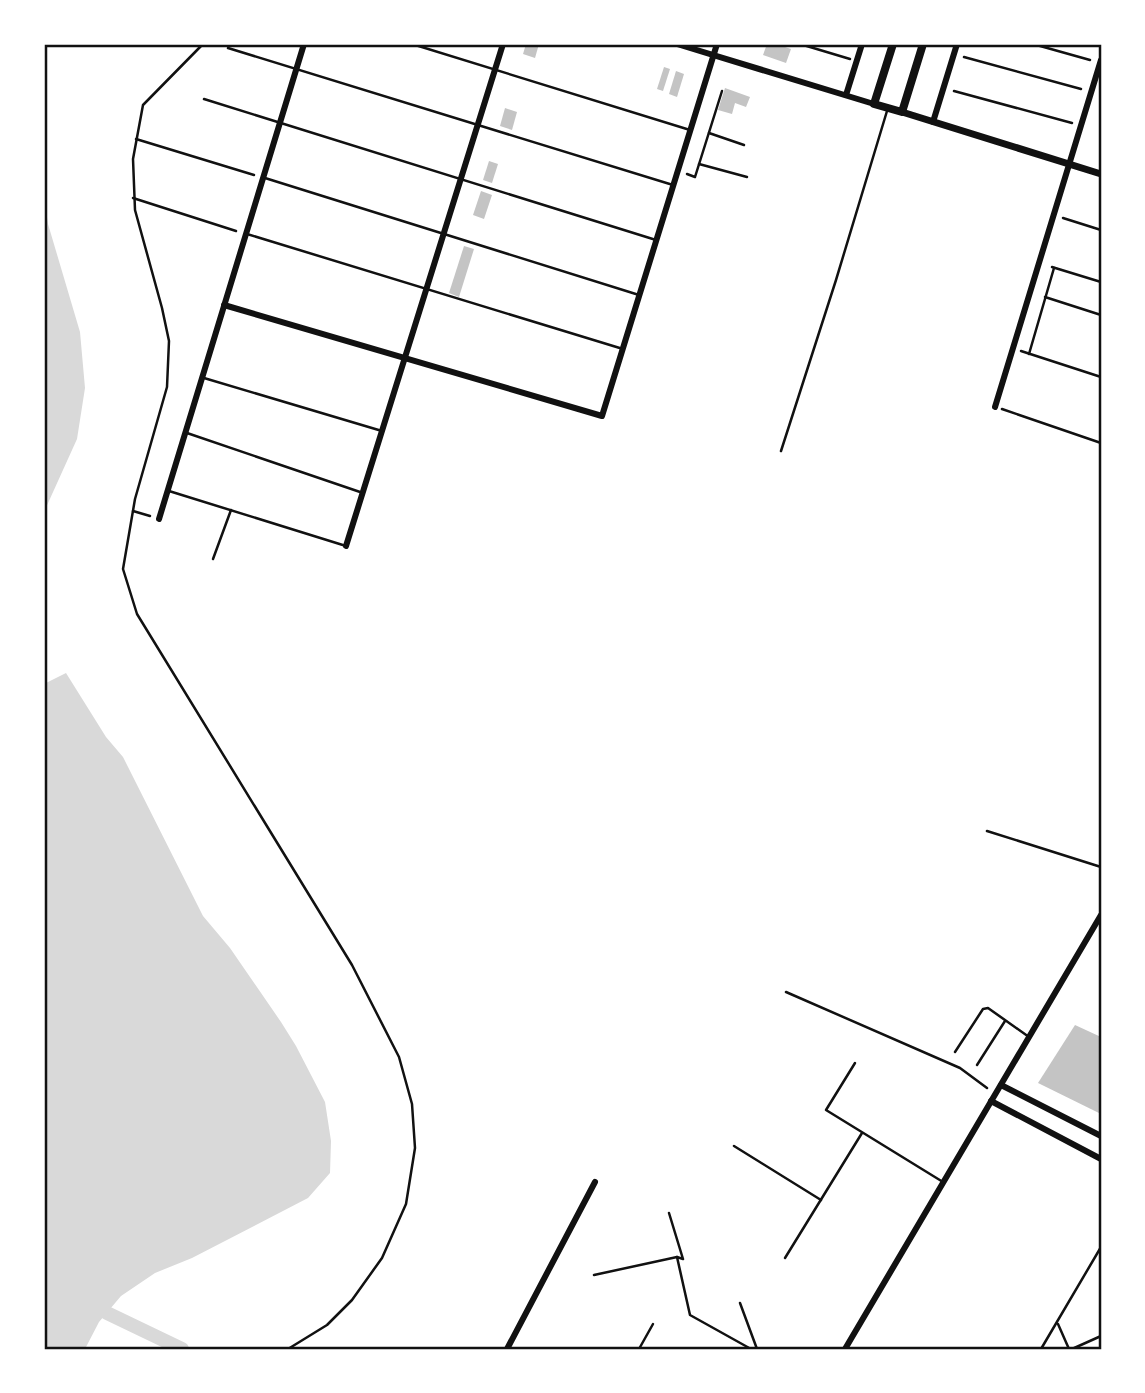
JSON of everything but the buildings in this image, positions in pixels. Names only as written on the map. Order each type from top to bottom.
[{"type":"main road","points":[[893,44],[874,104],[902,112],[923,44]]},
{"type":"street","points":[[159,519],[304,44]]},
{"type":"street","points":[[346,546],[503,44]]},
{"type":"street","points":[[677,44],[874,104]]},
{"type":"street","points":[[225,304],[602,416],[717,44]]},
{"type":"street","points":[[846,95],[862,44]]},
{"type":"street","points":[[933,122],[957,44]]},
{"type":"street","points":[[995,407],[1101,61]]},
{"type":"street","points":[[902,112],[1101,174]]},
{"type":"street","points":[[845,1349],[1100,918]]},
{"type":"street","points":[[1001,1085],[1101,1136]]},
{"type":"street","points":[[991,1101],[1101,1159]]},
{"type":"street","points":[[507,1349],[595,1182]]},
{"type":"lane","points":[[412,44],[690,130]]},
{"type":"lane","points":[[228,48],[673,185]]},
{"type":"lane","points":[[204,99],[656,240]]},
{"type":"lane","points":[[781,451],[888,108]]},
{"type":"lane","points":[[264,177],[639,295]]},
{"type":"lane","points":[[246,234],[623,349]]},
{"type":"lane","points":[[202,377],[382,431]]},
{"type":"lane","points":[[185,433],[363,493]]},
{"type":"lane","points":[[167,490],[346,546]]},
{"type":"lane","points":[[212,559],[230,510]]},
{"type":"lane","points":[[987,831],[1101,867]]},
{"type":"lane","points":[[955,1052],[983,1009],[988,1008],[1029,1037]]},
{"type":"lane","points":[[977,1065],[1006,1021]]},
{"type":"lane","points":[[855,1063],[826,1110],[943,1182]]},
{"type":"lane","points":[[785,1258],[862,1132]]},
{"type":"lane","points":[[734,1146],[821,1200]]},
{"type":"lane","points":[[639,1349],[653,1324]]},
{"type":"path","points":[[203,44],[143,105],[136,139],[133,198],[169,341],[167,387],[133,511],[123,569],[137,614],[352,965],[399,1057],[412,1104],[415,1148],[405,1204],[382,1258],[352,1300],[327,1325],[288,1349]]},
{"type":"path","points":[[800,44],[856,61]]},
{"type":"path","points":[[1033,44],[1101,61]]},
{"type":"path","points":[[964,57],[1091,92]]},
{"type":"path","points":[[695,177],[722,91]]},
{"type":"path","points":[[954,91],[1081,125]]},
{"type":"path","points":[[709,134],[744,145]]},
{"type":"path","points":[[136,139],[264,177]]},
{"type":"path","points":[[699,163],[747,177]]},
{"type":"path","points":[[133,198],[246,234]]},
{"type":"path","points":[[1054,215],[1101,230]]},
{"type":"path","points":[[1039,263],[1101,282]]},
{"type":"path","points":[[1029,354],[1054,268]]},
{"type":"path","points":[[1045,297],[1101,315]]},
{"type":"path","points":[[1013,349],[1101,377]]},
{"type":"path","points":[[995,407],[1101,443]]},
{"type":"path","points":[[133,511],[159,519]]},
{"type":"path","points":[[786,992],[960,1068],[996,1094]]},
{"type":"path","points":[[594,1275],[677,1257],[683,1259],[669,1213]]},
{"type":"path","points":[[1041,1349],[1101,1247]]},
{"type":"path","points":[[677,1257],[690,1315],[751,1349]]},
{"type":"path","points":[[740,1303],[757,1349]]},
{"type":"path","points":[[1057,1322],[1071,1349],[1101,1336]]},
{"type":"shaded area","points":[[44,196],[48,224],[80,332],[85,388],[77,439],[44,512]]},
{"type":"shaded area","points":[[66,673],[106,737],[123,757],[203,916],[230,948],[296,1046],[325,1102],[331,1141],[330,1173],[308,1198],[192,1258],[155,1273],[121,1296],[99,1322],[85,1349],[44,1349],[44,684]]},
{"type":"waterway","points":[[107,1313],[182,1349]]}]
